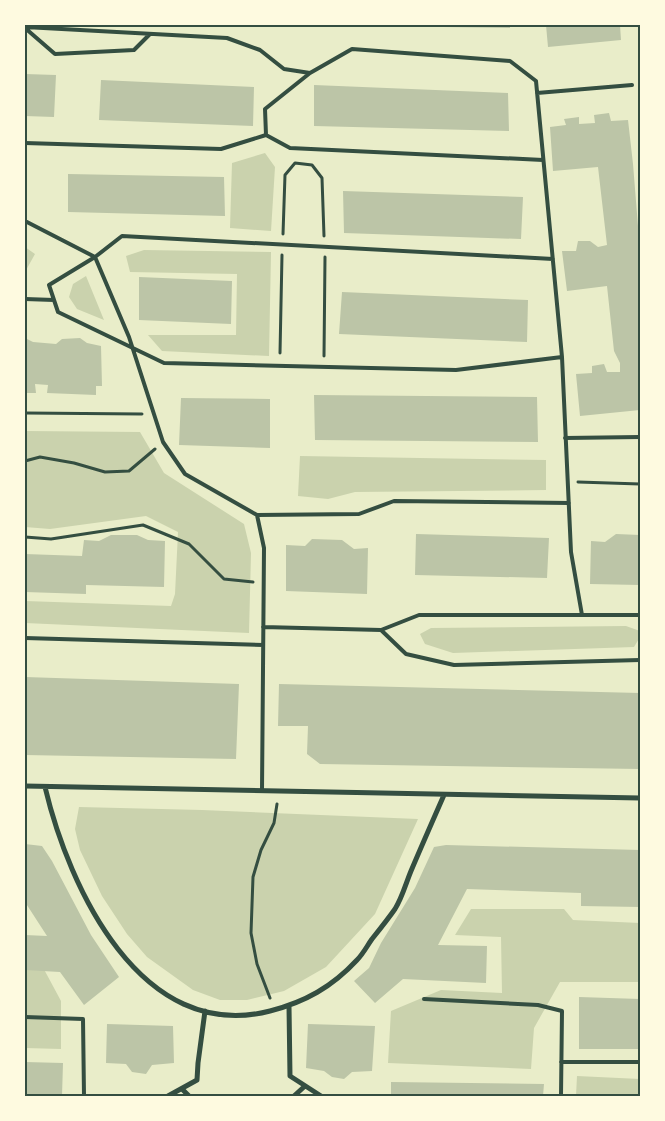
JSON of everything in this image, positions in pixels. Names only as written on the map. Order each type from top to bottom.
[{"type":"street","points":[[25,786],[640,798]]},
{"type":"street","points":[[45,787],[51,814],[80,888],[101,926],[129,964],[152,984],[178,1002],[231,1017],[256,1015],[289,1006],[319,993],[357,960],[396,908],[444,795]]},
{"type":"street","points":[[289,1006],[290,1076],[321,1096]]},
{"type":"street","points":[[168,1096],[197,1080],[205,1011]]},
{"type":"street","points":[[294,1096],[305,1086]]},
{"type":"street","points":[[182,1089],[189,1096]]},
{"type":"lane","points":[[25,28],[55,54],[134,50],[150,34]]},
{"type":"lane","points":[[25,28],[227,38],[260,50],[284,69],[310,73]]},
{"type":"lane","points":[[266,135],[265,109],[310,73],[352,49],[510,61],[536,81],[562,357],[571,552],[582,615]]},
{"type":"lane","points":[[537,93],[632,85]]},
{"type":"lane","points":[[25,143],[221,149],[266,135],[290,148],[543,160]]},
{"type":"lane","points":[[25,220],[95,257],[133,348],[164,442],[185,474],[257,515],[359,514],[394,501],[569,503]]},
{"type":"lane","points":[[553,259],[122,236],[95,257],[49,285],[58,312],[164,363],[456,370],[562,357]]},
{"type":"lane","points":[[25,299],[54,300]]},
{"type":"lane","points":[[565,438],[640,437]]},
{"type":"lane","points":[[257,515],[264,548],[262,791]]},
{"type":"lane","points":[[264,627],[381,630],[419,615],[640,615]]},
{"type":"lane","points":[[381,630],[406,654],[454,665],[640,660]]},
{"type":"lane","points":[[25,638],[263,645]]},
{"type":"lane","points":[[424,999],[538,1005],[562,1011],[561,1096]]},
{"type":"lane","points":[[25,1017],[83,1019],[84,1096]]},
{"type":"lane","points":[[561,1062],[640,1062]]},
{"type":"path","points":[[25,413],[154,414]]},
{"type":"path","points":[[25,461],[40,458],[74,463],[104,472],[129,471],[164,442]]},
{"type":"path","points":[[568,482],[640,484]]},
{"type":"path","points":[[25,537],[51,539],[143,524],[189,544],[224,579],[264,582]]},
{"type":"path","points":[[274,1010],[257,964],[251,933],[253,877],[261,850],[274,823],[280,791]]},
{"type":"green space","points":[[265,153],[275,167],[271,231],[230,228],[232,163]]},
{"type":"green space","points":[[25,247],[35,254],[25,272]]},
{"type":"green space","points":[[144,250],[271,252],[269,356],[162,351],[148,335],[236,335],[237,274],[130,272],[126,256]]},
{"type":"green space","points":[[86,276],[104,320],[77,309],[69,297],[73,284]]},
{"type":"green space","points":[[25,431],[140,432],[164,473],[244,524],[251,553],[249,633],[25,623],[25,601],[171,606],[175,594],[178,532],[146,516],[50,529],[25,527]]},
{"type":"green space","points":[[300,456],[546,460],[546,490],[355,492],[328,499],[298,496]]},
{"type":"green space","points":[[626,626],[640,631],[640,637],[634,647],[453,653],[425,644],[420,634],[431,628]]},
{"type":"green space","points":[[79,807],[418,819],[375,914],[326,967],[284,991],[247,1000],[220,1000],[193,990],[147,957],[127,934],[102,896],[80,850],[75,829]]},
{"type":"green space","points":[[471,909],[564,909],[573,920],[640,923],[640,982],[560,982],[534,1028],[531,1069],[388,1063],[391,1011],[441,990],[502,993],[501,937],[455,935]]},
{"type":"green space","points":[[25,934],[61,1001],[61,1049],[25,1048]]},
{"type":"green space","points":[[577,1076],[640,1079],[640,1096],[576,1096]]},
{"type":"building","points":[[443,25],[510,25],[510,28],[443,27]]},
{"type":"building","points":[[546,25],[620,25],[621,40],[548,47]]},
{"type":"building","points":[[25,74],[56,75],[54,117],[25,116]]},
{"type":"building","points":[[101,80],[254,87],[253,126],[99,120]]},
{"type":"building","points":[[314,85],[508,93],[509,131],[314,126]]},
{"type":"building","points":[[609,113],[611,121],[628,120],[633,164],[640,251],[640,410],[580,416],[576,374],[592,373],[592,366],[604,364],[607,372],[620,372],[620,363],[614,351],[607,286],[567,291],[562,251],[576,251],[578,241],[590,241],[598,247],[607,245],[598,167],[553,171],[550,127],[566,125],[564,119],[579,117],[579,124],[595,123],[594,115]]},
{"type":"building","points":[[68,174],[224,177],[225,216],[68,212]]},
{"type":"building","points":[[343,191],[523,197],[521,239],[344,233]]},
{"type":"building","points":[[139,277],[232,281],[231,324],[139,320]]},
{"type":"building","points":[[342,292],[528,300],[527,342],[339,334]]},
{"type":"building","points":[[25,338],[33,342],[56,344],[62,339],[80,338],[87,343],[101,346],[102,386],[96,386],[96,395],[47,393],[48,385],[35,384],[36,393],[25,393]]},
{"type":"building","points":[[314,395],[537,397],[538,442],[315,440]]},
{"type":"building","points":[[181,398],[270,399],[270,448],[179,445]]},
{"type":"building","points":[[416,534],[549,538],[547,578],[415,575]]},
{"type":"building","points":[[616,534],[640,535],[640,585],[590,584],[591,541],[605,542]]},
{"type":"building","points":[[111,535],[137,535],[148,540],[165,541],[164,587],[86,585],[86,594],[25,592],[25,554],[82,556],[84,540],[99,541]]},
{"type":"building","points":[[312,539],[342,540],[354,549],[368,548],[367,594],[286,591],[286,545],[305,546]]},
{"type":"building","points":[[25,677],[239,684],[236,759],[25,755]]},
{"type":"building","points":[[279,684],[640,693],[640,769],[320,764],[307,754],[308,726],[278,726]]},
{"type":"building","points":[[25,844],[42,846],[52,861],[91,935],[119,977],[84,1005],[60,972],[25,970],[25,935],[47,936],[25,902]]},
{"type":"building","points":[[446,845],[640,850],[640,907],[581,906],[581,893],[467,889],[438,945],[487,946],[486,983],[403,979],[375,1003],[354,981],[369,968],[381,943],[415,888],[434,847]]},
{"type":"building","points":[[579,997],[640,999],[640,1049],[579,1049]]},
{"type":"building","points":[[107,1024],[173,1026],[174,1063],[152,1065],[146,1074],[132,1072],[126,1064],[106,1063]]},
{"type":"building","points":[[308,1024],[375,1026],[372,1071],[352,1072],[344,1079],[332,1077],[324,1071],[306,1068]]},
{"type":"building","points":[[25,1062],[63,1063],[62,1096],[25,1096]]},
{"type":"building","points":[[391,1082],[544,1084],[543,1096],[391,1096]]}]
